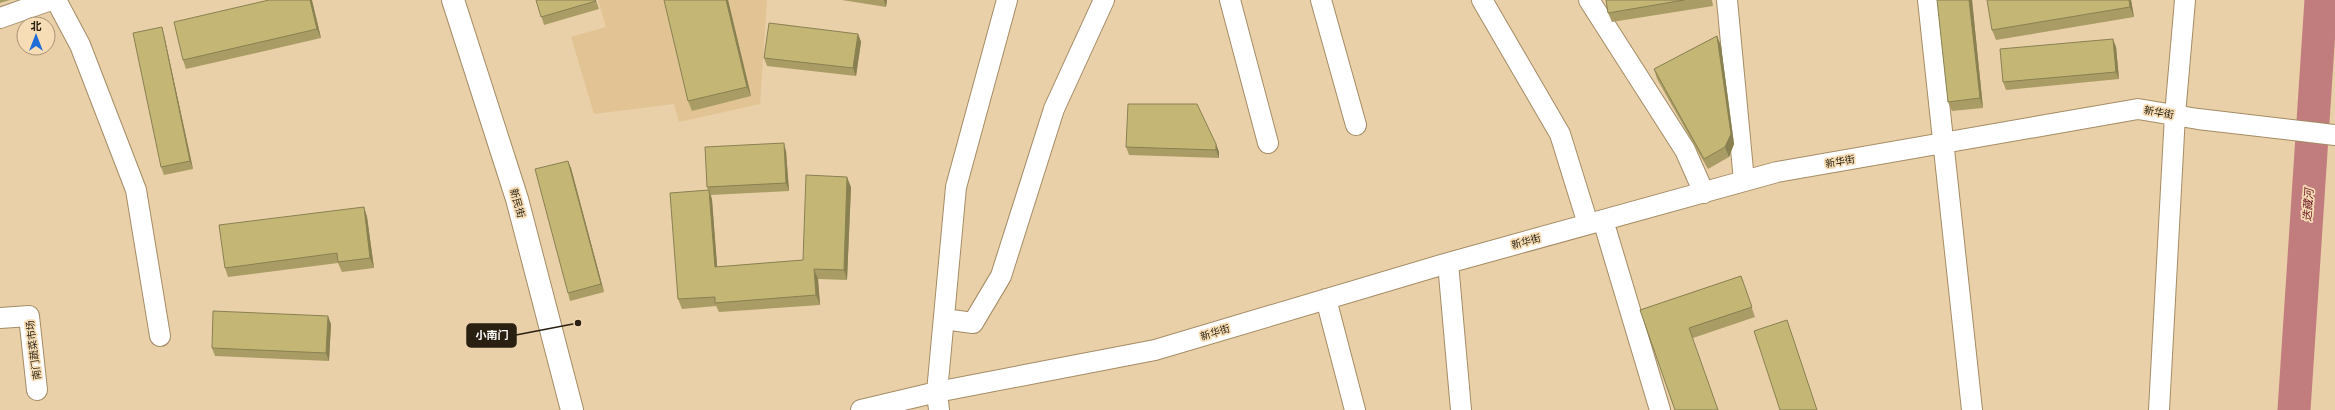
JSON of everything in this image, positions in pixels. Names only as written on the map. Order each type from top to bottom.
[{"type":"main road","name":"新民街","points":[[452,0],[517,199],[572,410]]},
{"type":"street","points":[[0,18],[51,0]]},
{"type":"street","points":[[56,0],[80,45],[136,190],[160,336]]},
{"type":"street","points":[[938,401],[956,187],[1007,0]]},
{"type":"street","points":[[944,319],[973,323],[1002,276],[1054,109],[1104,0]]},
{"type":"street","points":[[1230,0],[1268,143]]},
{"type":"street","points":[[1321,0],[1356,125]]},
{"type":"street","points":[[1482,0],[1560,134],[1596,222],[1660,410]]},
{"type":"street","points":[[1589,0],[1685,150],[1704,192]]},
{"type":"street","points":[[1727,0],[1744,181]]},
{"type":"street","points":[[1928,0],[1972,410]]},
{"type":"street","points":[[2159,410],[2175,115],[2185,0]]},
{"type":"street","name":"新华街","points":[[861,410],[938,401],[1155,350],[1448,263],[1777,172],[2138,108],[2198,119],[2335,135]]},
{"type":"street","points":[[1448,263],[1461,410]]},
{"type":"street","points":[[1326,299],[1355,410]]},
{"type":"street","name":"南门蔬菜市场","points":[[0,318],[29,316],[38,390]]},
{"type":"shaded area","points":[[598,0],[767,0],[760,104],[679,122],[674,104],[594,114],[571,37],[606,27]]},
{"type":"building","points":[[269,0],[310,0],[317,29],[183,60],[174,22]]},
{"type":"building","points":[[536,0],[595,0],[596,1],[541,17]]},
{"type":"building","points":[[664,0],[726,0],[747,87],[688,101]]},
{"type":"building","points":[[1606,0],[1684,0],[1608,13]]},
{"type":"building","points":[[1937,0],[1969,0],[1980,98],[1948,102]]},
{"type":"building","points":[[1987,0],[2129,0],[2130,7],[1992,30]]},
{"type":"building","points":[[769,23],[858,34],[853,68],[764,58]]},
{"type":"building","points":[[162,27],[190,161],[161,167],[133,33]]},
{"type":"building","points":[[1717,36],[1731,134],[1725,147],[1704,159],[1654,69]]},
{"type":"building","points":[[2113,39],[2116,72],[2003,82],[2000,49]]},
{"type":"building","points":[[1128,104],[1197,104],[1216,144],[1216,150],[1126,147]]},
{"type":"building","points":[[784,143],[786,183],[707,187],[705,147]]},
{"type":"building","points":[[568,161],[601,284],[568,293],[535,169]]},
{"type":"building","points":[[806,175],[847,177],[844,270],[814,269],[816,295],[715,303],[715,297],[678,299],[670,193],[709,190],[715,267],[803,260]]},
{"type":"building","points":[[364,207],[370,258],[338,262],[337,253],[225,268],[219,225]]},
{"type":"building","points":[[1741,276],[1752,307],[1689,328],[1718,410],[1675,410],[1640,310]]},
{"type":"building","points":[[213,311],[328,316],[326,353],[212,348]]},
{"type":"building","points":[[1787,320],[1817,410],[1780,410],[1754,331]]},
{"type":"waterway","name":"迭藏河","points":[[2294,410],[2321,0]]},
{"type":"place","name":"小南门","points":[[578,323]]}]
